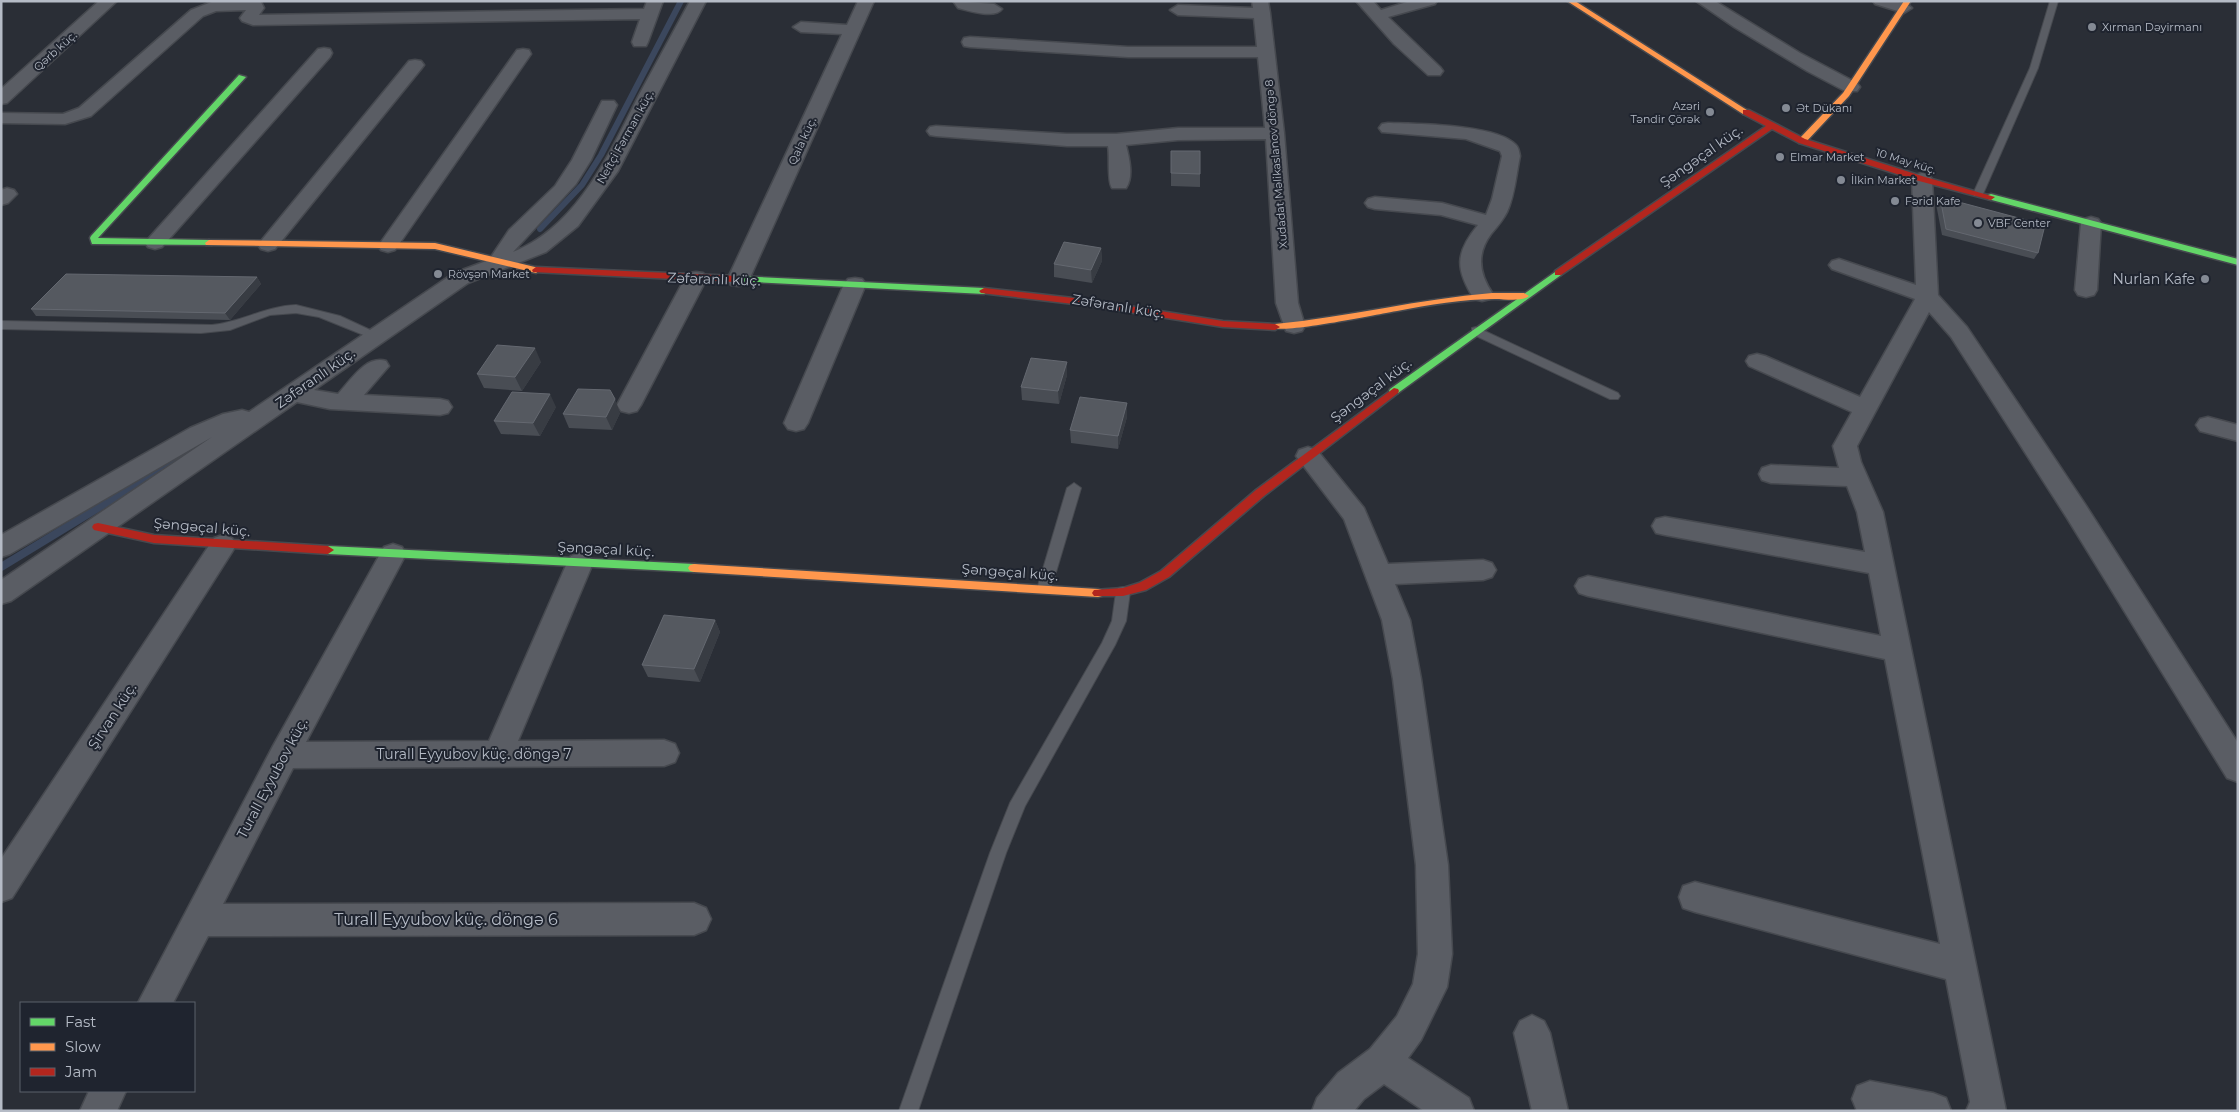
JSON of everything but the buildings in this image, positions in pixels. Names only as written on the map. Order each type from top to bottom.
[{"type":"street","name":"Qərb küç.","points":[[1,80],[91,1]]},
{"type":"street","name":"Qərb küç.","points":[[1,99],[108,1]]},
{"type":"street","name":"Neftçi Fərman küç.","points":[[498,262],[526,253],[550,239],[593,193],[618,153],[698,1]]},
{"type":"street","name":"Qala küç.","points":[[738,280],[866,1]]},
{"type":"street","points":[[961,1],[964,5],[994,9]]},
{"type":"street","points":[[1364,1],[1379,15],[1400,40],[1434,71]]},
{"type":"street","points":[[1379,15],[1429,1]]},
{"type":"street","name":"10 May küç.","points":[[1570,1],[1739,109],[1770,126],[1802,140],[1922,179],[2238,262]]},
{"type":"street","points":[[1704,1],[1810,67],[1851,87]]},
{"type":"street","points":[[1802,140],[1817,129],[1851,87],[1906,5],[1881,1]]},
{"type":"street","points":[[1,118],[65,120],[85,112],[197,12],[208,7],[255,5],[256,8],[248,18],[253,20],[652,7],[640,42]]},
{"type":"street","points":[[1178,10],[1261,7]]},
{"type":"street","name":"Xudadat Məlikaslanov döngə 8","points":[[1261,7],[1275,133],[1287,303],[1294,326]]},
{"type":"street","points":[[801,27],[854,30]]},
{"type":"street","points":[[970,42],[1128,52],[1267,52]]},
{"type":"street","points":[[155,243],[324,53]]},
{"type":"street","points":[[388,246],[523,54]]},
{"type":"street","points":[[268,245],[415,65]]},
{"type":"street","points":[[242,77],[94,238],[95,242],[456,248],[498,262],[503,248],[545,209],[577,169],[608,105]]},
{"type":"street","name":"Şəngəçal küç.","points":[[98,527],[154,539],[223,545],[777,572],[1097,593],[1123,592],[1142,587],[1165,574],[1260,493],[1476,331],[1770,126]]},
{"type":"street","points":[[1388,128],[1473,136],[1499,142],[1509,148],[1511,156],[1501,201],[1496,214],[1476,241],[1468,267],[1471,280],[1482,294]]},
{"type":"street","points":[[936,131],[1067,140],[1116,140],[1178,134],[1275,133]]},
{"type":"street","points":[[1116,140],[1120,161],[1119,184]]},
{"type":"street","points":[[1922,179],[1928,263],[1927,296],[1845,446],[1846,459],[1864,492],[1870,512],[1989,1108],[1984,1111]]},
{"type":"street","points":[[1375,203],[1442,209],[1490,222]]},
{"type":"street","points":[[2086,290],[2091,223]]},
{"type":"street","name":"Zəfəranlı küç.","points":[[1,594],[257,419],[375,335],[461,278],[498,262],[520,268],[573,273],[855,284],[1060,297],[1249,326],[1294,326],[1482,294],[1524,296]]},
{"type":"street","points":[[1839,265],[1927,296],[1964,340],[2076,511],[2238,769]]},
{"type":"street","points":[[630,405],[696,278]]},
{"type":"street","points":[[796,423],[855,284]]},
{"type":"street","points":[[1757,361],[1865,408]]},
{"type":"street","points":[[344,402],[378,366]]},
{"type":"street","points":[[293,393],[313,399],[344,402],[440,407]]},
{"type":"street","points":[[1,547],[206,430],[223,422],[240,418],[257,419]]},
{"type":"street","points":[[2208,425],[2238,432]]},
{"type":"street","points":[[1308,456],[1355,515],[1396,620],[1407,679],[1432,866],[1435,954],[1430,987],[1409,1028],[1383,1062],[1351,1086],[1330,1111]]},
{"type":"street","points":[[1771,474],[1857,478]]},
{"type":"street","points":[[1664,526],[1881,565]]},
{"type":"street","name":"Şirvan küç.","points":[[1,887],[223,545]]},
{"type":"street","name":"Turall Eyyubov küç.","points":[[156,1002],[284,755],[393,554]]},
{"type":"street","points":[[498,754],[580,563]]},
{"type":"street","points":[[1380,575],[1483,570]]},
{"type":"street","points":[[1588,586],[1899,651]]},
{"type":"street","name":"Turall Eyyubov küç. döngə 7","points":[[284,755],[664,753]]},
{"type":"street","points":[[1695,897],[1961,966]]},
{"type":"street","name":"Turall Eyyubov küç. döngə 6","points":[[199,920],[694,919]]},
{"type":"street","points":[[1532,1033],[1550,1111]]},
{"type":"street","points":[[1383,1062],[1456,1111]]},
{"type":"street","points":[[98,1111],[108,1092]]},
{"type":"street","points":[[1870,1099],[1933,1111]]},
{"type":"lane","points":[[1978,194],[2034,68],[2054,1]]},
{"type":"lane","points":[[1,325],[201,329],[228,327],[267,312],[287,309],[306,310],[323,314],[375,335]]},
{"type":"lane","points":[[1476,331],[1614,396]]},
{"type":"lane","points":[[1044,589],[1074,488]]},
{"type":"lane","points":[[908,1111],[998,853],[1018,803],[1108,645],[1119,620],[1123,592]]},
{"type":"waterway","points":[[540,229],[582,185],[601,155],[681,1]]},
{"type":"waterway","points":[[1,567],[185,455]]},
{"type":"traffic: fast","points":[[209,243],[95,242],[94,238],[242,77]]},
{"type":"traffic: fast","points":[[1991,197],[2238,262]]},
{"type":"traffic: fast","points":[[1394,391],[1558,273]]},
{"type":"traffic: fast","points":[[736,279],[984,291]]},
{"type":"traffic: fast","points":[[328,550],[694,568]]},
{"type":"traffic: slow","points":[[1570,1],[1746,112]]},
{"type":"traffic: slow","points":[[1802,141],[1846,94],[1908,1]]},
{"type":"traffic: slow","points":[[209,243],[435,246],[536,270]]},
{"type":"traffic: slow","points":[[1275,327],[1306,324],[1461,298],[1524,296]]},
{"type":"traffic: slow","points":[[694,568],[1098,593]]},
{"type":"traffic: jam","points":[[1746,112],[1802,141],[1922,179],[1991,197]]},
{"type":"traffic: jam","points":[[1558,273],[1771,126]]},
{"type":"traffic: jam","points":[[536,270],[736,279]]},
{"type":"traffic: jam","points":[[984,291],[1091,303],[1223,324],[1275,327]]},
{"type":"traffic: jam","points":[[1098,593],[1123,592],[1142,587],[1165,574],[1260,493],[1394,391]]},
{"type":"traffic: jam","points":[[98,527],[154,539],[328,550]]},
{"type":"place","name":"Xırman Dəyirmanı","points":[[2092,27]]},
{"type":"place","name":"Ət Dükanı","points":[[1786,108]]},
{"type":"place","name":"Azəri Təndir Çörək","points":[[1710,112]]},
{"type":"place","name":"Elmar Market","points":[[1780,157]]},
{"type":"place","name":"İlkin Market","points":[[1841,180]]},
{"type":"place","name":"Fərid Kafe","points":[[1895,201]]},
{"type":"place","name":"VBF Center","points":[[1978,223]]},
{"type":"place","name":"Rövşən Market","points":[[438,274]]},
{"type":"place","name":"Nurlan Kafe","points":[[2205,279]]}]
